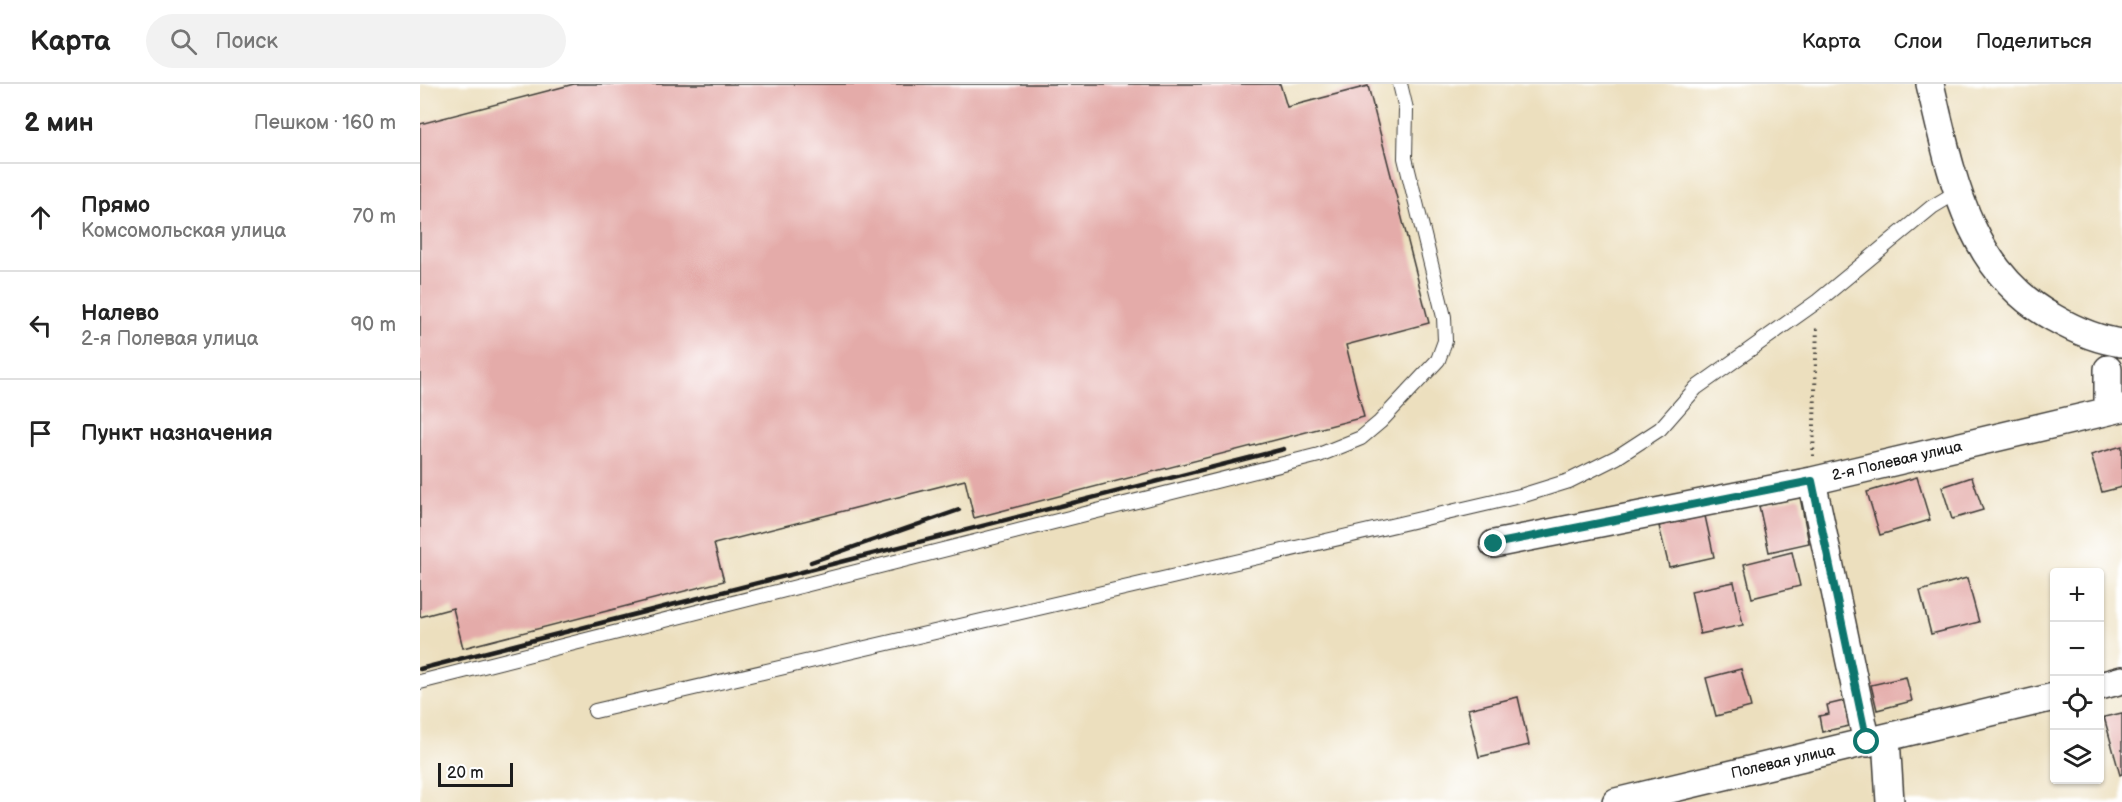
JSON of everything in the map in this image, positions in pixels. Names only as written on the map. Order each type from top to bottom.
[{"type":"street","points":[[1930,84],[1957,192],[1973,232],[1993,267],[2016,292],[2043,313],[2075,330],[2122,343]]},
{"type":"street","points":[[2108,369],[2115,410]]},
{"type":"street","name":"2-я Полевая улица","points":[[1494,544],[1812,481],[2115,410]]},
{"type":"street","points":[[1812,481],[1890,802]]},
{"type":"street","points":[[2104,685],[2122,680]]},
{"type":"street","name":"Полевая улица","points":[[1616,802],[2050,698]]},
{"type":"lane","points":[[420,682],[1319,455],[1361,438],[1380,422],[1438,360],[1445,341],[1444,317],[1405,158],[1406,109],[1400,84]]},
{"type":"lane","points":[[595,711],[1524,495],[1569,481],[1617,457],[1660,429],[1696,388],[1818,301],[1932,207],[1957,192]]},
{"type":"path","points":[[1812,481],[1818,301]]},
{"type":"building","points":[[574,84],[1280,84],[1287,107],[1368,86],[1429,323],[1346,345],[1364,417],[974,518],[965,480],[714,544],[724,581],[463,648],[453,608],[420,617],[420,124]]},
{"type":"building","points":[[2122,446],[2122,487],[2102,492],[2091,455]]},
{"type":"building","points":[[1917,477],[1930,520],[1880,535],[1867,492]]},
{"type":"building","points":[[1972,477],[1983,510],[1952,519],[1942,487]]},
{"type":"building","points":[[1800,497],[1809,543],[1769,552],[1759,506]]},
{"type":"building","points":[[1705,516],[1714,557],[1669,567],[1659,526]]},
{"type":"building","points":[[1792,552],[1800,586],[1752,598],[1744,564]]},
{"type":"building","points":[[1967,578],[1979,622],[1931,634],[1920,591]]},
{"type":"building","points":[[1734,582],[1743,625],[1700,634],[1691,591]]},
{"type":"building","points":[[1741,669],[1751,707],[1716,716],[1706,678]]},
{"type":"building","points":[[1906,677],[1912,701],[1877,710],[1871,685]]},
{"type":"building","points":[[1518,697],[1529,745],[1479,757],[1468,709]]},
{"type":"building","points":[[1844,701],[1849,726],[1822,732],[1819,716],[1829,714],[1827,705]]},
{"type":"building","points":[[2122,713],[2122,774],[2120,775],[2104,717]]},
{"type":"railway","points":[[420,669],[1284,449]]},
{"type":"railway","points":[[811,562],[959,510]]},
{"type":"route","points":[[1494,544],[1812,481],[1867,742]]}]
